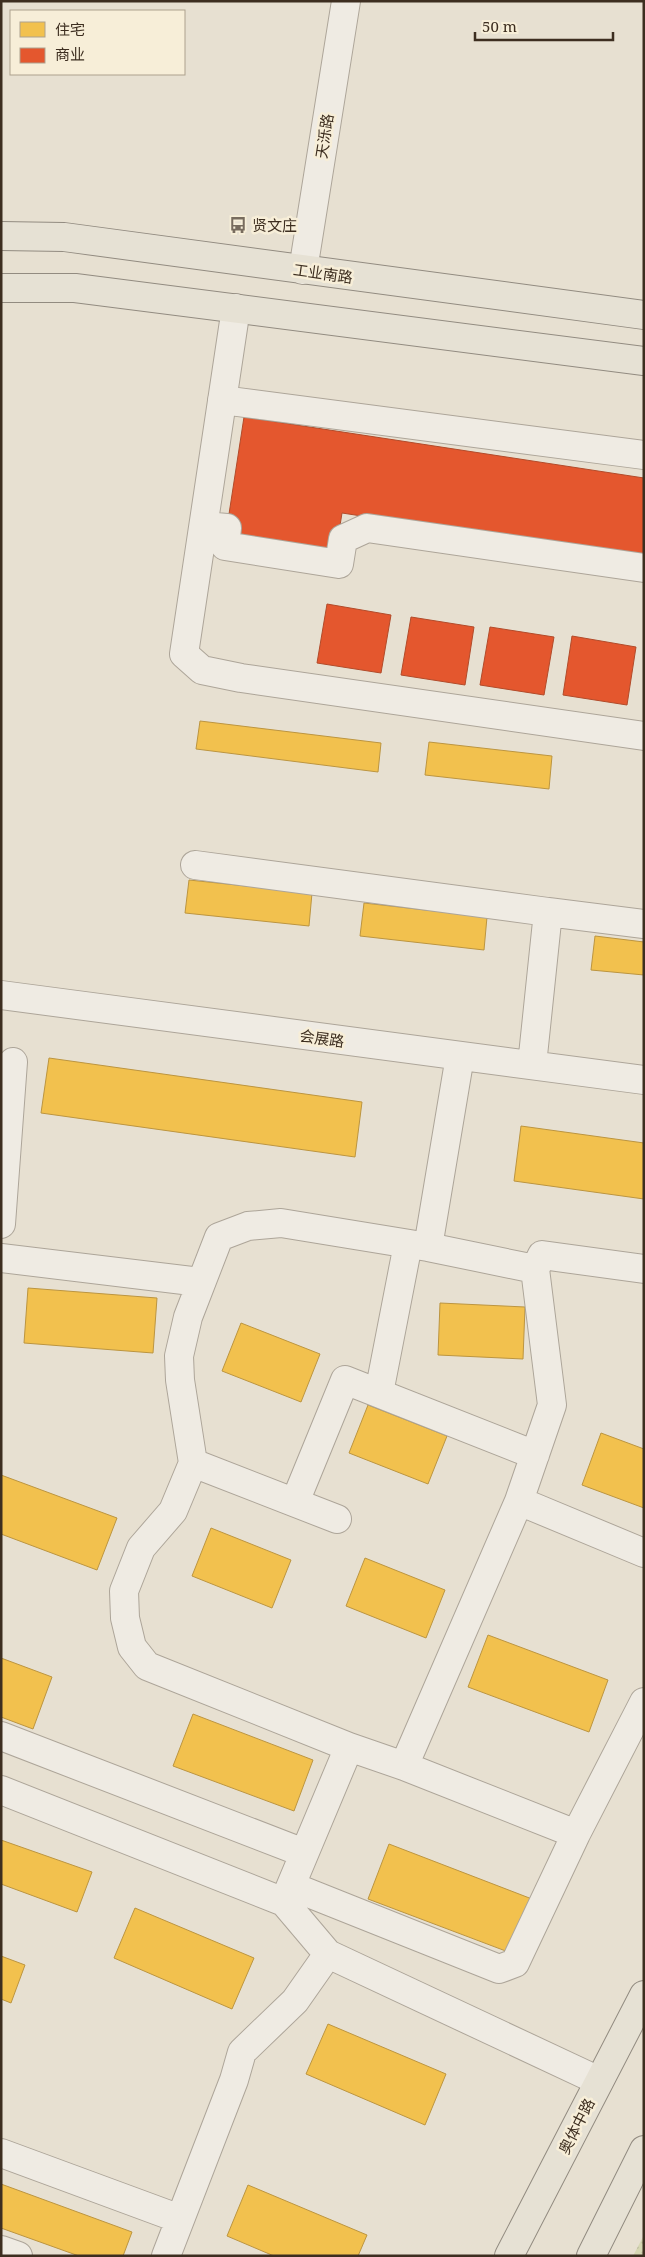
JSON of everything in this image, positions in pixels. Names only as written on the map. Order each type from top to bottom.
[{"type":"main road","name":"工业南路","points":[[1,236],[64,237],[644,315]]},
{"type":"main road","points":[[1,288],[75,288],[644,361]]},
{"type":"main road","name":"奥体中路","points":[[509,2256],[644,1995]]},
{"type":"main road","points":[[591,2256],[644,2150]]},
{"type":"street","name":"天泺路","points":[[303,270],[346,1]]},
{"type":"street","points":[[236,308],[184,654],[202,670],[241,678],[644,736]]},
{"type":"street","points":[[222,400],[644,455]]},
{"type":"street","points":[[204,526],[227,528],[225,546],[339,564],[343,538],[367,528],[644,568]]},
{"type":"street","points":[[195,865],[644,924]]},
{"type":"street","points":[[532,1065],[548,912]]},
{"type":"street","name":"会展路","points":[[1,995],[644,1080]]},
{"type":"street","points":[[379,1393],[418,1246],[460,1056]]},
{"type":"street","points":[[1,1224],[13,1062]]},
{"type":"street","points":[[535,1269],[418,1246],[281,1223],[248,1226],[219,1237],[188,1317],[179,1356],[180,1380],[193,1463],[173,1511],[141,1548],[130,1572],[124,1592],[125,1618],[132,1647],[147,1666],[349,1747],[404,1766],[576,1834]]},
{"type":"street","points":[[404,1766],[518,1501],[552,1405],[535,1269],[542,1255],[644,1269]]},
{"type":"street","points":[[1,1258],[200,1282]]},
{"type":"street","points":[[295,1502],[345,1380],[535,1455]]},
{"type":"street","points":[[193,1463],[337,1519]]},
{"type":"street","points":[[518,1501],[644,1553]]},
{"type":"street","points":[[1,1790],[499,1969],[515,1963],[576,1834],[644,1702]]},
{"type":"street","points":[[1,1736],[304,1853]]},
{"type":"street","points":[[288,1894],[349,1747]]},
{"type":"street","points":[[288,1894],[328,1954],[599,2081]]},
{"type":"street","points":[[166,2256],[234,2080],[242,2052],[294,2001],[328,1954]]},
{"type":"street","points":[[1,2153],[180,2219]]},
{"type":"street","points":[[1,2250],[18,2256]]},
{"type":"green space","points":[[644,2235],[644,2256],[633,2256]]},
{"type":"building: 住宅","points":[[200,721],[381,743],[378,772],[196,749]]},
{"type":"building: 住宅","points":[[429,742],[552,756],[549,789],[425,775]]},
{"type":"building: 住宅","points":[[189,880],[312,893],[309,926],[185,913]]},
{"type":"building: 住宅","points":[[364,903],[487,917],[484,950],[360,936]]},
{"type":"building: 住宅","points":[[595,936],[644,942],[644,975],[591,970]]},
{"type":"building: 住宅","points":[[49,1058],[362,1102],[355,1157],[41,1113]]},
{"type":"building: 住宅","points":[[521,1126],[644,1143],[644,1199],[514,1181]]},
{"type":"building: 住宅","points":[[28,1288],[157,1298],[153,1353],[24,1343]]},
{"type":"building: 住宅","points":[[440,1303],[525,1307],[523,1359],[438,1355]]},
{"type":"building: 住宅","points":[[241,1323],[320,1354],[301,1402],[222,1371]]},
{"type":"building: 住宅","points":[[368,1405],[447,1436],[428,1484],[349,1453]]},
{"type":"building: 住宅","points":[[601,1433],[644,1449],[644,1508],[582,1485]]},
{"type":"building: 住宅","points":[[1,1475],[117,1518],[97,1570],[1,1534]]},
{"type":"building: 住宅","points":[[211,1528],[291,1560],[272,1608],[192,1576]]},
{"type":"building: 住宅","points":[[365,1558],[445,1590],[426,1638],[346,1606]]},
{"type":"building: 住宅","points":[[488,1635],[608,1680],[589,1732],[468,1687]]},
{"type":"building: 住宅","points":[[1,1658],[52,1677],[33,1729],[1,1717]]},
{"type":"building: 住宅","points":[[193,1714],[313,1760],[294,1811],[173,1766]]},
{"type":"building: 住宅","points":[[1,1840],[92,1872],[77,1912],[1,1884]]},
{"type":"building: 住宅","points":[[389,1844],[532,1899],[511,1953],[368,1899]]},
{"type":"building: 住宅","points":[[135,1908],[254,1958],[232,2009],[114,1958]]},
{"type":"building: 住宅","points":[[1,1956],[25,1965],[11,2003],[1,1999]]},
{"type":"building: 住宅","points":[[328,2024],[446,2074],[425,2125],[306,2074]]},
{"type":"building: 住宅","points":[[1,2184],[132,2232],[123,2256],[79,2256],[1,2228]]},
{"type":"building: 住宅","points":[[248,2185],[367,2235],[358,2256],[274,2256],[227,2236]]},
{"type":"building: 商业","points":[[244,417],[644,478],[644,559],[342,513],[335,557],[225,540]]},
{"type":"building: 商业","points":[[327,604],[391,615],[381,673],[317,663]]},
{"type":"building: 商业","points":[[411,617],[474,627],[465,685],[401,675]]},
{"type":"building: 商业","points":[[490,627],[554,637],[544,695],[480,685]]},
{"type":"building: 商业","points":[[572,636],[636,647],[627,705],[563,695]]},
{"type":"place","name":"贤文庄","points":[[238,225]]}]
